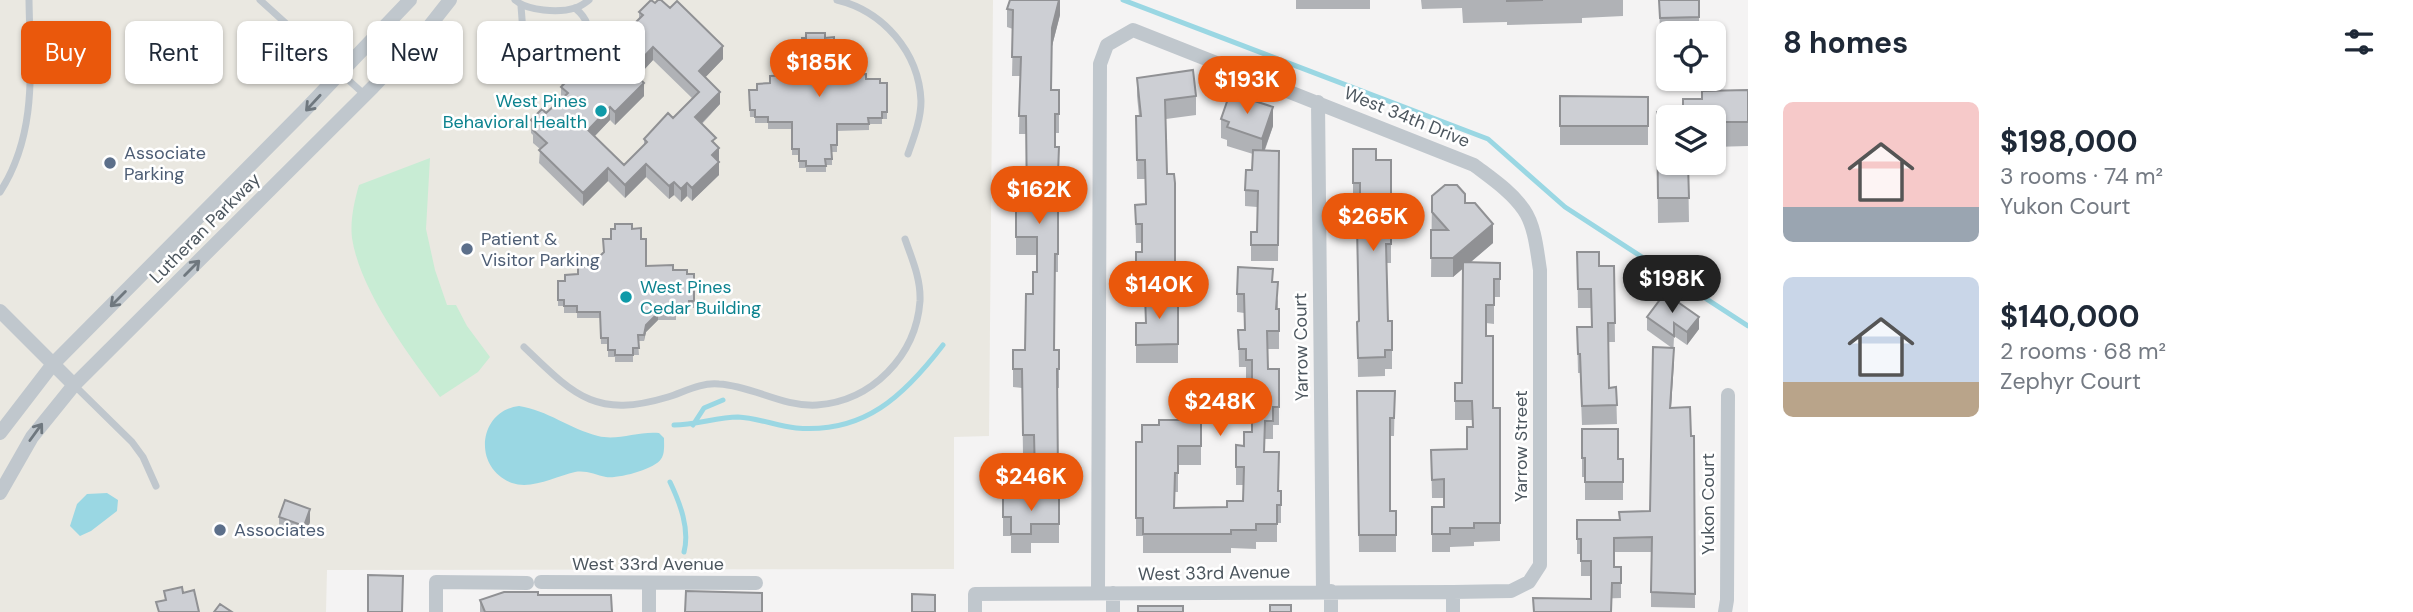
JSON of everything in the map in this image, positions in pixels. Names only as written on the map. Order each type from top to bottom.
[{"type":"street","name":"Lutheran Parkway","points":[[353,59],[410,0]]},
{"type":"street","name":"Lutheran Parkway","points":[[0,493],[32,437],[74,385],[365,95],[424,33],[450,0]]},
{"type":"street","name":"West 34th Drive","points":[[1106,593],[1100,64],[1107,45],[1133,30],[1318,102],[1474,165],[1503,187],[1525,211]]},
{"type":"street","name":"Lutheran Parkway","points":[[0,433],[53,364],[329,84]]},
{"type":"street","name":"Yarrow Court","points":[[1318,102],[1327,591],[1331,612]]},
{"type":"street","name":"Yarrow Street","points":[[1453,592],[1511,591],[1529,582],[1541,565],[1540,270],[1525,211]]},
{"type":"street","points":[[0,311],[74,385]]},
{"type":"street","name":"Yukon Court","points":[[1724,612],[1727,600],[1728,395]]},
{"type":"street","name":"West 33rd Avenue","points":[[436,612],[436,582],[756,583]]},
{"type":"street","points":[[649,584],[649,612]]},
{"type":"street","name":"West 33rd Avenue","points":[[975,612],[975,594],[1453,592]]},
{"type":"street","points":[[1453,592],[1453,612]]},
{"type":"street","points":[[1106,593],[1113,612]]},
{"type":"lane","points":[[0,192],[18,160],[28,123],[29,0]]},
{"type":"lane","points":[[260,0],[283,21]]},
{"type":"lane","points":[[575,8],[588,22],[589,32],[584,42],[561,66],[547,70],[534,68],[521,57],[523,32],[518,3],[554,10],[575,8],[589,0]]},
{"type":"lane","points":[[837,0],[874,14],[897,39],[913,66],[921,103],[908,154]]},
{"type":"lane","points":[[352,84],[365,95]]},
{"type":"lane","points":[[524,347],[562,384],[590,401],[617,407],[642,405],[698,386],[716,383],[736,386],[789,403],[817,405],[841,400],[865,391],[887,374],[903,354],[914,330],[920,300],[918,275],[905,239]]},
{"type":"lane","points":[[74,385],[132,442],[143,457],[156,486]]},
{"type":"shaded area","points":[[0,0],[993,0],[989,436],[954,437],[954,569],[327,570],[326,612],[0,612]]},
{"type":"green space","points":[[430,158],[426,229],[435,270],[447,305],[456,305],[467,326],[490,357],[478,372],[440,397],[375,301],[357,258],[352,238],[353,211],[359,185]]},
{"type":"water","points":[[519,406],[539,411],[598,436],[659,433],[664,438],[663,454],[652,466],[619,476],[606,477],[579,472],[536,484],[512,483],[499,476],[490,465],[485,441],[495,418],[505,410]]},
{"type":"water","points":[[107,493],[118,500],[117,511],[80,536],[70,526],[77,504],[87,494]]},
{"type":"building","name":"West Pines Behavioral Health","points":[[651,0],[655,3],[661,0],[670,8],[677,1],[723,46],[699,71],[720,92],[695,117],[716,138],[712,141],[719,148],[712,155],[719,162],[692,188],[687,183],[681,189],[674,182],[669,186],[646,164],[625,185],[608,168],[583,193],[539,150],[547,143],[533,130],[537,126],[531,120],[542,109],[546,113],[568,93],[561,87],[564,84],[643,84],[615,112],[610,107],[588,130],[624,165],[647,142],[644,139],[668,113],[673,118],[699,92],[653,47],[645,55],[645,21],[637,21],[643,15],[639,12]]},
{"type":"building","points":[[1010,0],[1059,0],[1052,28],[1051,90],[1059,90],[1059,114],[1055,114],[1055,147],[1059,147],[1058,174],[1054,174],[1053,209],[1058,209],[1054,350],[1059,350],[1058,474],[1035,474],[1034,435],[1023,435],[1022,369],[1013,369],[1013,350],[1025,350],[1026,294],[1033,294],[1033,272],[1037,272],[1037,237],[1016,237],[1016,209],[1027,209],[1026,116],[1019,116],[1021,57],[1012,57],[1013,10],[1007,9]]},
{"type":"building","points":[[1659,0],[1699,0],[1699,17],[1660,18]]},
{"type":"building","points":[[806,33],[825,33],[825,38],[834,37],[834,48],[839,48],[839,75],[866,74],[866,79],[880,79],[880,83],[887,83],[887,112],[882,112],[882,118],[868,118],[869,124],[837,124],[837,145],[831,145],[832,159],[825,159],[826,166],[806,166],[806,161],[799,161],[799,149],[792,149],[792,122],[768,122],[768,117],[755,117],[755,110],[750,110],[749,90],[757,90],[757,84],[770,83],[770,76],[797,75],[794,48],[802,48],[802,38],[806,38]]},
{"type":"building","points":[[1193,70],[1196,96],[1165,100],[1167,174],[1174,174],[1175,183],[1175,270],[1157,270],[1157,286],[1136,286],[1136,252],[1142,252],[1142,224],[1136,224],[1135,205],[1146,204],[1145,160],[1137,160],[1136,116],[1141,116],[1137,78]]},
{"type":"building","points":[[1748,90],[1748,122],[1726,122],[1726,105],[1683,105],[1683,99],[1702,99],[1702,91]]},
{"type":"building","points":[[1230,93],[1273,107],[1262,139],[1227,127],[1229,122],[1221,119]]},
{"type":"building","points":[[1560,96],[1648,97],[1648,126],[1560,126]]},
{"type":"building","points":[[1353,149],[1376,149],[1376,160],[1391,160],[1391,244],[1386,244],[1388,321],[1392,321],[1392,350],[1385,350],[1385,357],[1358,358],[1357,227],[1360,227],[1360,183],[1353,183]]},
{"type":"building","points":[[1253,150],[1279,151],[1278,245],[1251,245],[1251,232],[1257,232],[1258,191],[1245,190],[1246,170],[1252,170]]},
{"type":"building","points":[[1658,175],[1688,175],[1689,198],[1658,198]]},
{"type":"building","points":[[1445,185],[1457,185],[1465,194],[1465,203],[1475,203],[1493,224],[1453,258],[1431,258],[1431,230],[1448,230],[1432,212],[1432,196]]},
{"type":"building","name":"West Pines Cedar Building","points":[[615,224],[632,224],[632,229],[641,228],[641,239],[646,239],[646,266],[673,265],[673,270],[687,270],[687,274],[694,274],[694,301],[689,301],[689,307],[676,307],[676,313],[658,313],[646,325],[644,335],[638,335],[639,348],[633,348],[633,355],[615,355],[615,350],[608,350],[608,338],[601,338],[600,312],[577,312],[577,306],[564,306],[564,300],[558,300],[558,281],[565,281],[565,275],[578,274],[578,267],[589,267],[604,252],[603,239],[611,239],[611,229],[615,229]]},
{"type":"building","points":[[1577,252],[1599,252],[1599,266],[1614,266],[1615,323],[1608,323],[1609,388],[1616,387],[1617,405],[1582,406],[1577,327],[1592,327],[1591,289],[1578,289]]},
{"type":"building","points":[[1463,262],[1500,263],[1500,279],[1494,279],[1494,305],[1486,305],[1486,336],[1493,336],[1493,408],[1500,408],[1500,523],[1474,523],[1474,528],[1450,528],[1450,534],[1432,534],[1432,507],[1444,507],[1444,479],[1432,480],[1431,450],[1467,449],[1467,427],[1473,427],[1472,401],[1455,401],[1455,383],[1462,383]]},
{"type":"building","points":[[1238,267],[1273,269],[1272,282],[1278,282],[1276,309],[1279,309],[1279,331],[1267,331],[1268,369],[1279,369],[1279,407],[1273,407],[1273,421],[1265,421],[1264,452],[1279,452],[1278,491],[1281,491],[1281,505],[1277,505],[1277,524],[1256,524],[1256,530],[1231,530],[1231,534],[1143,534],[1143,518],[1136,518],[1136,442],[1142,442],[1142,425],[1159,425],[1159,420],[1201,420],[1201,446],[1178,446],[1174,508],[1227,507],[1227,501],[1243,501],[1244,467],[1236,467],[1236,445],[1244,446],[1244,432],[1252,432],[1252,405],[1245,405],[1245,385],[1252,385],[1252,360],[1246,360],[1246,349],[1239,349],[1238,330],[1245,330],[1244,294],[1237,294]]},
{"type":"building","points":[[1665,293],[1699,317],[1687,332],[1674,323],[1674,336],[1647,317]]},
{"type":"building","points":[[1145,295],[1178,295],[1178,344],[1136,345],[1136,323],[1146,323]]},
{"type":"building","points":[[1653,347],[1674,348],[1670,408],[1690,407],[1691,436],[1694,436],[1695,594],[1651,592],[1652,537],[1614,538],[1614,567],[1621,567],[1621,583],[1612,583],[1611,612],[1534,612],[1533,598],[1591,599],[1591,561],[1581,561],[1581,539],[1577,539],[1577,520],[1620,520],[1619,512],[1650,511]]},
{"type":"building","points":[[1357,391],[1395,391],[1394,418],[1390,418],[1390,511],[1396,511],[1396,535],[1359,535]]},
{"type":"building","points":[[1582,429],[1618,429],[1618,459],[1623,459],[1623,482],[1585,482]]},
{"type":"building","points":[[1003,498],[1059,498],[1059,524],[1031,524],[1031,534],[1011,534],[1011,517],[1003,517]]},
{"type":"building","points":[[285,500],[310,509],[304,526],[279,517]]},
{"type":"building","points":[[368,575],[403,576],[402,612],[368,612]]},
{"type":"building","points":[[182,587],[183,593],[194,590],[199,612],[159,612],[156,602],[166,600],[164,591]]},
{"type":"building","points":[[686,591],[762,593],[762,612],[685,612]]},
{"type":"building","points":[[504,592],[611,595],[612,612],[485,612],[480,600]]},
{"type":"building","points":[[912,594],[935,595],[935,612],[912,612]]},
{"type":"building","points":[[220,604],[232,612],[214,612]]},
{"type":"building","points":[[1270,605],[1291,605],[1291,612],[1270,612]]},
{"type":"building","points":[[1138,606],[1183,606],[1183,612],[1138,612]]},
{"type":"waterway","points":[[1123,0],[1488,139],[1565,207],[1748,326]]},
{"type":"waterway","points":[[674,425],[738,417],[796,428],[842,425],[862,418],[897,395],[943,345]]},
{"type":"waterway","points":[[693,425],[704,408],[723,400]]},
{"type":"waterway","points":[[670,482],[685,525],[684,552]]},
{"type":"place","name":"West Pines Behavioral Health","points":[[601,111]]},
{"type":"place","name":"Associate Parking","points":[[110,163]]},
{"type":"place","name":"Patient & Visitor Parking","points":[[467,249]]},
{"type":"place","name":"West Pines Cedar Building","points":[[626,297]]},
{"type":"place","name":"Associates","points":[[220,530]]}]
